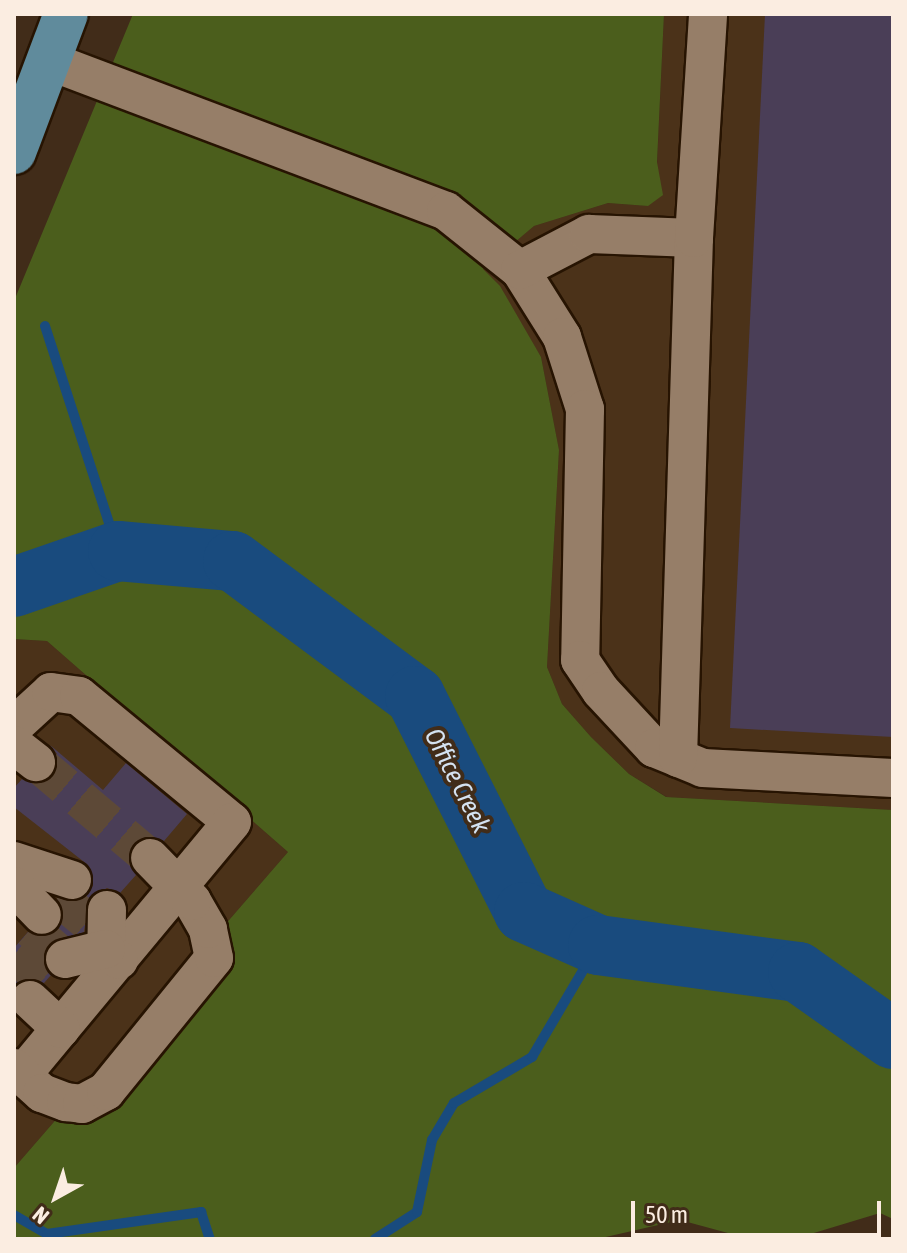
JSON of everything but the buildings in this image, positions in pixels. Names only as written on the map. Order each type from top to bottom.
[{"type":"main road","points":[[14,152],[66,14]]},
{"type":"lane","points":[[678,758],[694,238],[708,14]]},
{"type":"lane","points":[[49,61],[446,211],[520,270],[562,337],[585,409],[580,660],[601,691],[654,748],[703,768],[893,778]]},
{"type":"lane","points":[[520,270],[589,234],[694,238]]},
{"type":"lane","points":[[14,726],[51,692],[79,696],[232,822],[181,885],[69,972],[18,1071],[42,1093],[82,1104],[106,1091],[214,958],[208,929],[181,885],[150,858]]},
{"type":"lane","points":[[14,861],[43,905]]},
{"type":"lane","points":[[14,871],[43,905]]},
{"type":"lane","points":[[14,886],[43,905]]},
{"type":"shaded area","points":[[664,14],[893,14],[893,810],[667,797],[629,774],[591,737],[562,704],[547,667],[559,450],[541,357],[482,269],[534,226],[608,203],[648,206],[657,165]]},
{"type":"shaded area","points":[[14,639],[47,641],[288,852],[14,1168]]},
{"type":"green space","points":[[133,14],[664,14],[657,162],[663,195],[648,206],[608,203],[534,226],[483,269],[500,286],[541,357],[559,450],[547,667],[562,704],[591,737],[629,774],[666,797],[893,810],[893,1219],[880,1213],[794,1239],[750,1239],[680,1220],[597,1239],[14,1239],[14,1168],[288,852],[47,641],[14,639],[14,301]]},
{"type":"waterway","points":[[45,326],[118,551]]},
{"type":"waterway","name":"Office Creek","points":[[14,587],[118,551],[233,561],[415,696],[524,912],[598,945],[798,972],[893,1039]]},
{"type":"waterway","points":[[375,1239],[417,1212],[432,1140],[454,1103],[532,1057],[598,945]]},
{"type":"waterway","points":[[14,1215],[47,1234],[201,1212],[210,1239]]},
{"type":"tunnel","points":[[36,762],[150,858]]},
{"type":"tunnel","points":[[58,897],[93,926]]},
{"type":"tunnel","points":[[31,929],[65,959]]},
{"type":"tunnel","points":[[14,955],[46,981]]}]
